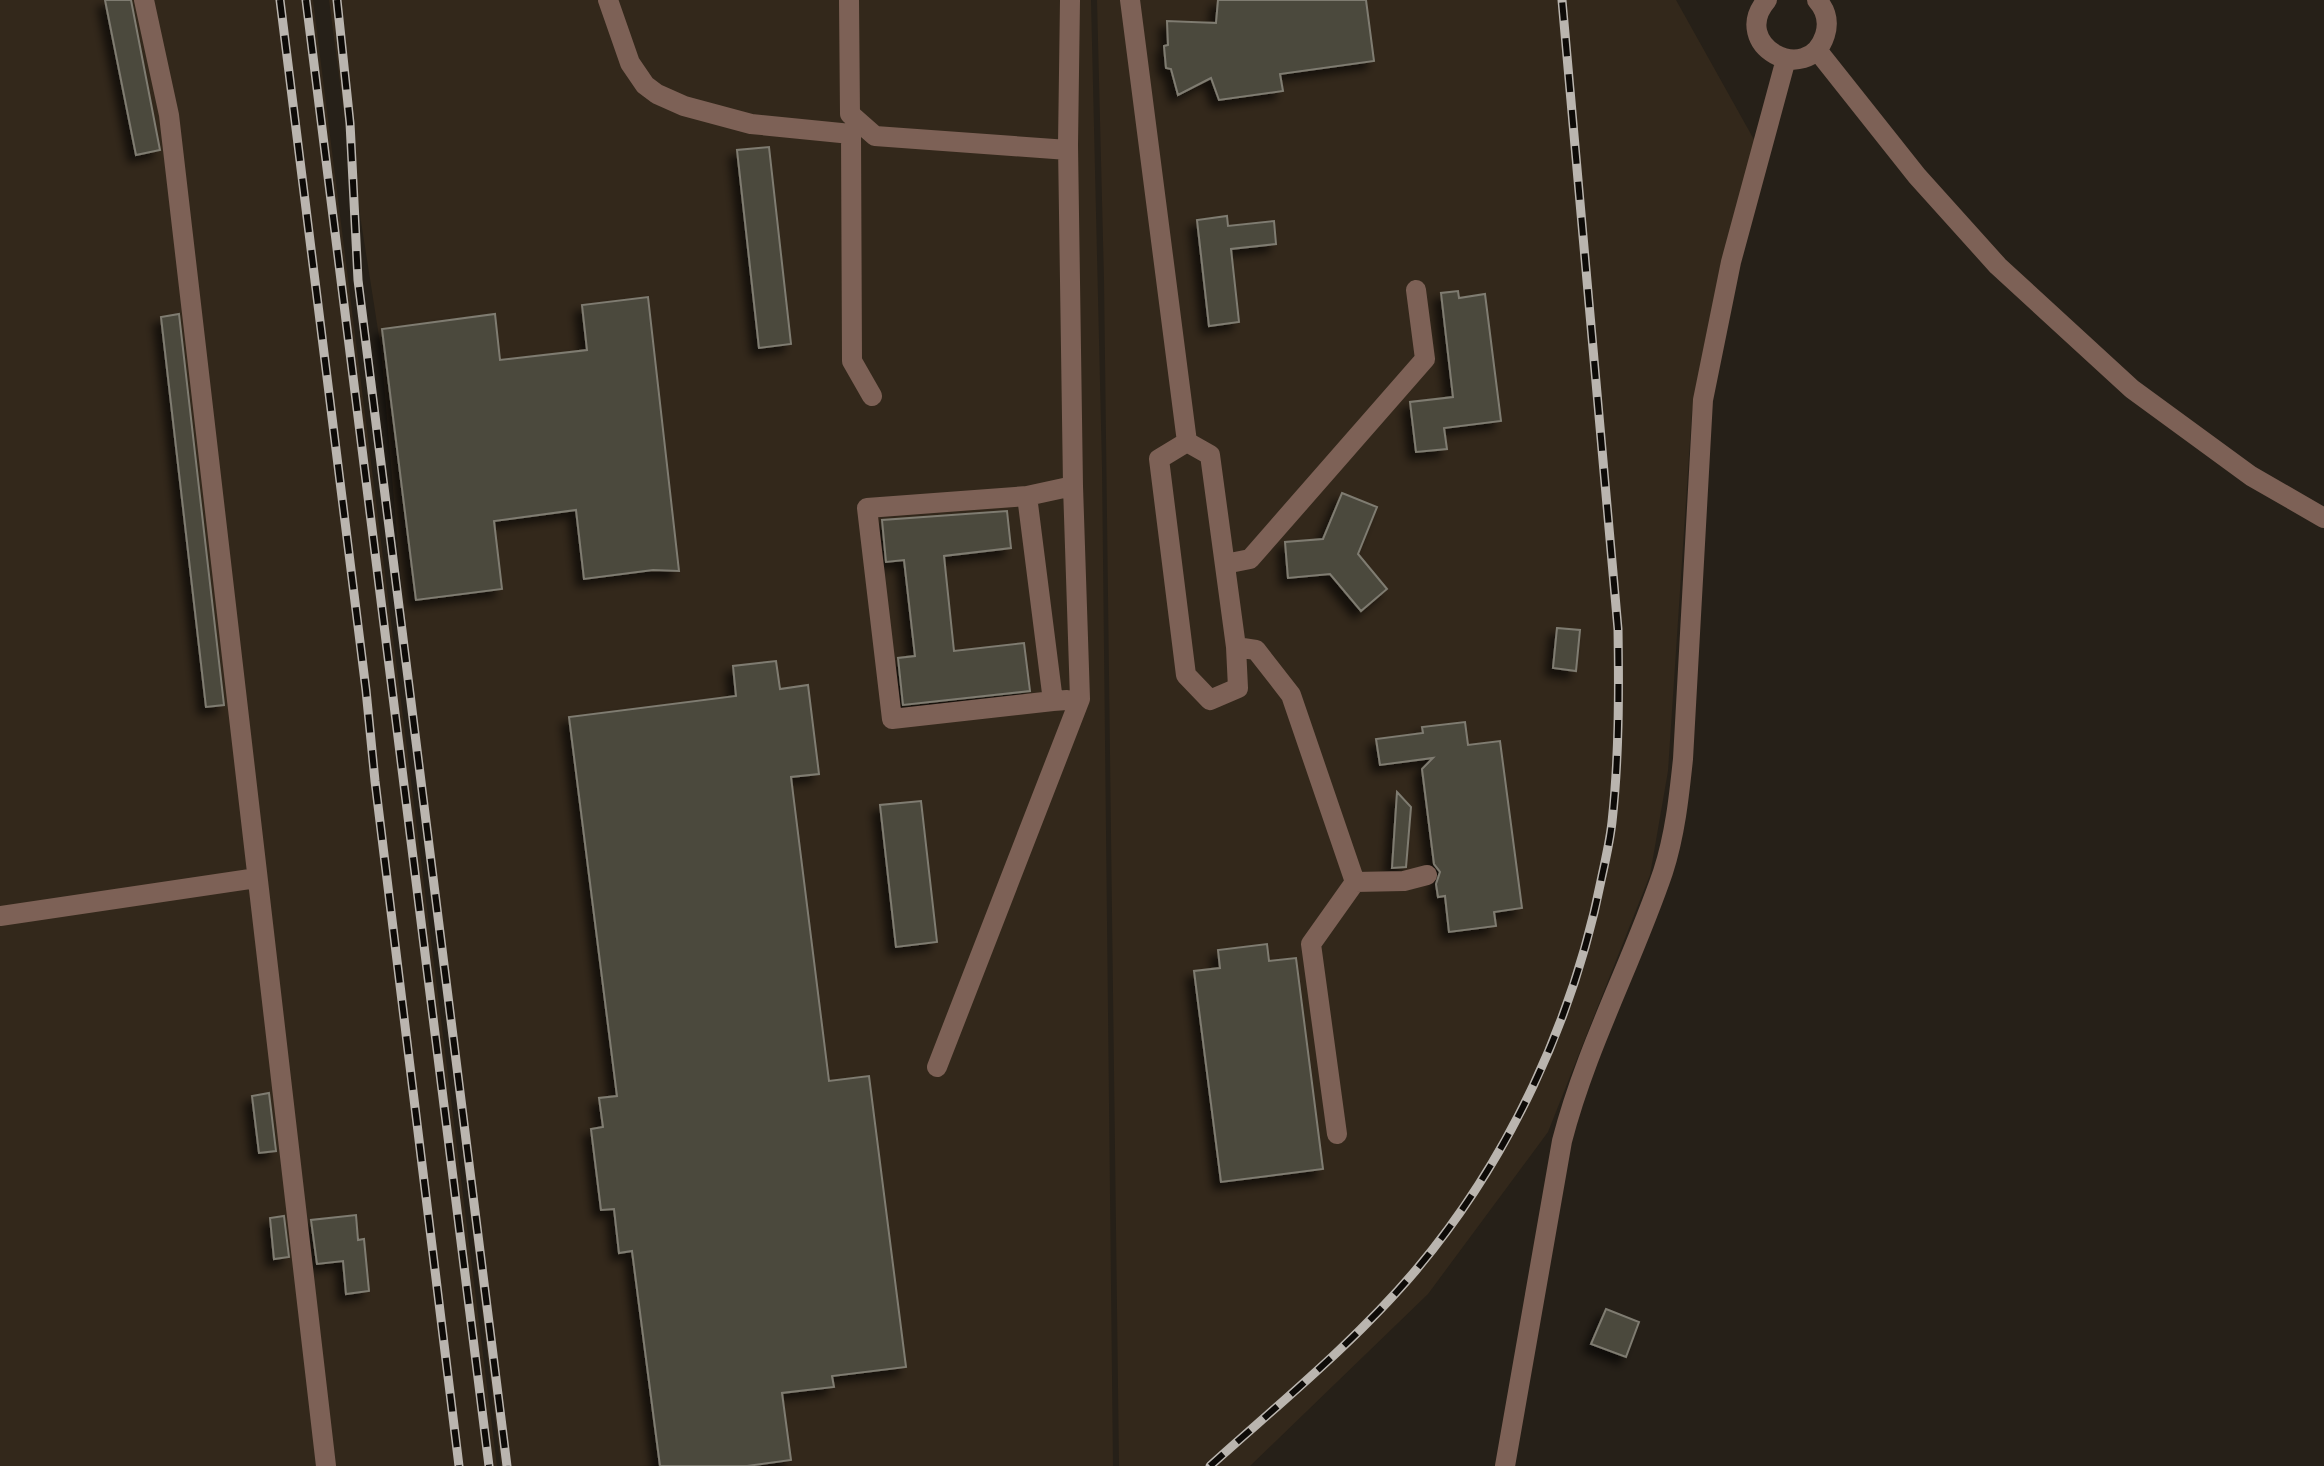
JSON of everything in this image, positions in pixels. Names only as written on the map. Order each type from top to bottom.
[{"type":"street","points":[[144,0],[169,115],[326,1466]]},
{"type":"street","points":[[608,0],[630,63],[645,85],[684,106],[751,124],[854,128],[875,136],[1068,150]]},
{"type":"street","points":[[849,0],[850,114],[854,128],[852,361],[872,396]]},
{"type":"street","points":[[937,1067],[1080,699],[1068,150],[1070,0]]},
{"type":"street","points":[[1130,0],[1187,442]]},
{"type":"street","points":[[1767,0],[1758,16],[1760,39],[1775,55],[1786,59],[1808,56],[1824,40],[1826,16],[1817,0]]},
{"type":"street","points":[[1817,50],[1917,176],[1998,266],[2132,389],[2251,476],[2324,518]]},
{"type":"street","points":[[1505,1466],[1562,1141],[1579,1082],[1663,872],[1678,814],[1703,400],[1731,262],[1786,59]]},
{"type":"street","points":[[1225,564],[1250,559],[1425,359],[1416,290]]},
{"type":"street","points":[[1187,442],[1210,455],[1236,647],[1238,688],[1210,700],[1186,675],[1159,459],[1187,442]]},
{"type":"street","points":[[1073,486],[1027,496],[867,508],[892,719],[1080,699]]},
{"type":"street","points":[[1027,496],[1053,701]]},
{"type":"street","points":[[1236,647],[1256,650],[1291,695],[1355,882]]},
{"type":"street","points":[[1355,882],[1404,881],[1427,875]]},
{"type":"street","points":[[0,916],[257,878]]},
{"type":"street","points":[[1337,1134],[1311,944],[1355,882]]},
{"type":"shaded area","points":[[0,0],[313,0],[497,1466],[0,1466]]},
{"type":"shaded area","points":[[329,0],[1091,0],[1102,467],[1113,1466],[501,1466],[419,791],[381,349]]},
{"type":"shaded area","points":[[1097,0],[1676,0],[1757,145],[1692,411],[1668,771],[1650,875],[1548,1132],[1428,1294],[1250,1466],[1119,1466],[1104,280]]},
{"type":"building","points":[[105,0],[131,0],[160,150],[136,155]]},
{"type":"building","points":[[1218,0],[1366,0],[1374,61],[1280,74],[1283,91],[1219,100],[1211,78],[1178,95],[1171,69],[1166,68],[1164,46],[1168,45],[1167,21],[1216,23]]},
{"type":"building","points":[[769,147],[791,344],[759,348],[737,150]]},
{"type":"building","points":[[1227,216],[1228,226],[1274,221],[1276,244],[1231,249],[1239,322],[1209,326],[1197,220]]},
{"type":"building","points":[[1458,291],[1459,298],[1485,294],[1501,421],[1444,428],[1447,449],[1416,452],[1410,402],[1453,397],[1441,293]]},
{"type":"building","points":[[648,297],[679,571],[653,570],[584,579],[576,510],[494,521],[502,589],[416,600],[382,329],[495,314],[500,360],[587,350],[582,305]]},
{"type":"building","points":[[179,314],[224,705],[206,707],[161,317]]},
{"type":"building","points":[[1342,493],[1377,507],[1358,554],[1387,589],[1361,611],[1330,574],[1288,578],[1285,542],[1323,539]]},
{"type":"building","points":[[1007,511],[1011,548],[944,556],[954,651],[1024,643],[1030,691],[903,705],[898,658],[915,656],[904,560],[886,562],[882,520]]},
{"type":"building","points":[[1557,628],[1580,630],[1576,671],[1553,668]]},
{"type":"building","points":[[776,661],[780,689],[808,685],[819,774],[791,777],[829,1081],[869,1076],[906,1367],[832,1376],[834,1387],[782,1393],[791,1460],[747,1466],[660,1466],[632,1251],[619,1253],[614,1209],[601,1210],[591,1129],[603,1127],[599,1098],[617,1096],[569,717],[736,696],[733,666]]},
{"type":"building","points":[[1465,722],[1468,745],[1500,741],[1522,908],[1494,912],[1496,926],[1449,932],[1445,896],[1438,897],[1436,884],[1440,872],[1434,864],[1422,769],[1433,758],[1380,765],[1376,739],[1423,733],[1422,727]]},
{"type":"building","points":[[1397,792],[1411,807],[1406,867],[1392,868]]},
{"type":"building","points":[[921,801],[937,942],[896,947],[880,805]]},
{"type":"building","points":[[1267,944],[1269,961],[1296,958],[1323,1169],[1221,1182],[1194,971],[1220,968],[1218,950]]},
{"type":"building","points":[[269,1093],[276,1151],[259,1153],[252,1096]]},
{"type":"building","points":[[356,1215],[358,1240],[364,1239],[369,1291],[346,1294],[343,1261],[317,1264],[311,1220]]},
{"type":"building","points":[[284,1216],[289,1257],[274,1259],[270,1218]]},
{"type":"building","points":[[1606,1309],[1639,1322],[1626,1357],[1591,1344]]},
{"type":"railway","points":[[280,0],[459,1466]]},
{"type":"railway","points":[[306,0],[489,1466]]},
{"type":"railway","points":[[337,0],[350,123],[358,280],[507,1466]]},
{"type":"railway","points":[[1210,1466],[1368,1322],[1393,1297],[1450,1227],[1509,1134],[1534,1085],[1556,1034],[1590,929],[1609,842],[1614,798],[1618,629],[1562,0]]}]
